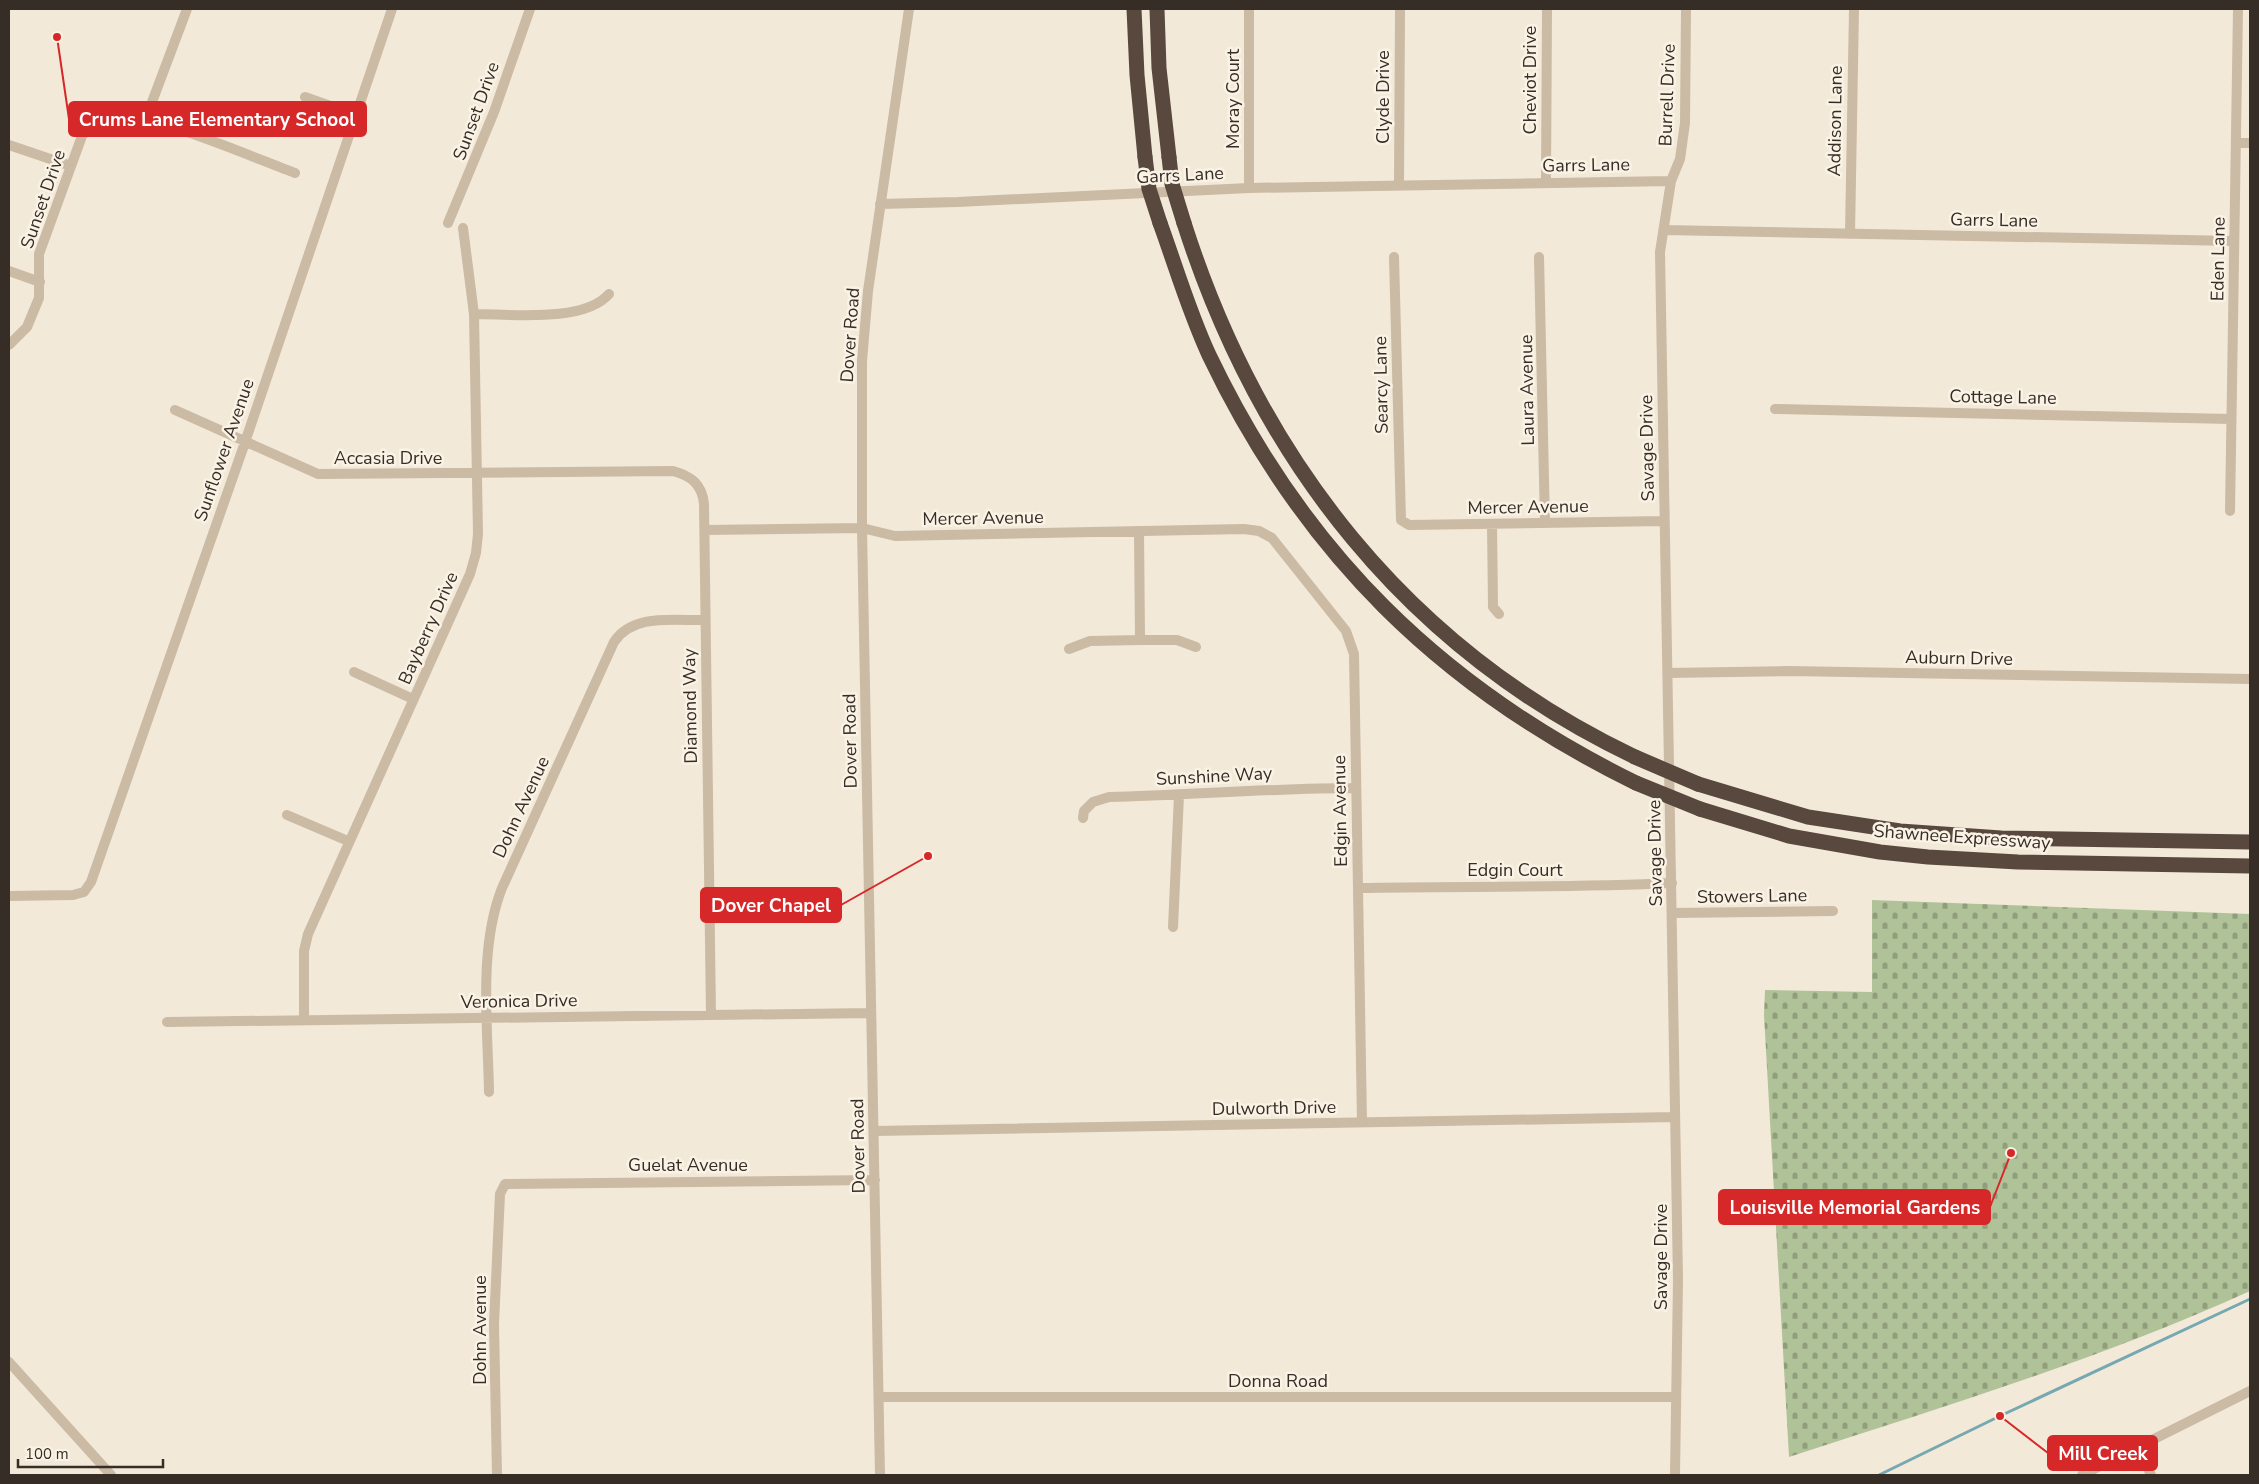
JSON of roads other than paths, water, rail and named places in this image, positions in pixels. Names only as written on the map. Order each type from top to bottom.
[{"type":"highway","name":"Shawnee Expressway","points":[[1134,9],[1137,75],[1149,190],[1186,298],[1206,346],[1243,420],[1281,482],[1346,568],[1418,641],[1474,686],[1565,746],[1636,783],[1700,809],[1798,838],[1880,852],[1928,857],[2018,862],[2250,866]]},
{"type":"highway","name":"Shawnee Expressway","points":[[1157,9],[1159,68],[1172,184],[1184,223],[1225,334],[1257,399],[1287,450],[1320,499],[1356,544],[1428,618],[1483,665],[1542,706],[1635,757],[1698,784],[1808,817],[1900,831],[2001,838],[2250,842]]},
{"type":"street","points":[[146,118],[187,9]]},
{"type":"street","name":"Sunflower Avenue","points":[[9,896],[76,894],[84,892],[91,882],[245,441],[392,9]]},
{"type":"street","name":"Sunset Drive","points":[[448,223],[488,129],[530,9]]},
{"type":"street","name":"Dover Road","points":[[880,1475],[862,528],[862,361],[868,291],[909,9]]},
{"type":"street","name":"Moray Court","points":[[1249,9],[1249,188]]},
{"type":"street","name":"Clyde Drive","points":[[1399,185],[1400,9]]},
{"type":"street","name":"Cheviot Drive","points":[[1546,182],[1547,9]]},
{"type":"street","name":"Burrell Drive","points":[[1672,181],[1680,159],[1685,123],[1686,9]]},
{"type":"street","name":"Addison Lane","points":[[1850,234],[1854,9]]},
{"type":"street","name":"Eden Lane","points":[[2230,511],[2238,9]]},
{"type":"street","points":[[305,97],[356,115]]},
{"type":"street","name":"Sunset Drive","points":[[9,346],[27,327],[39,298],[39,254],[82,136],[99,116],[110,114],[146,118],[295,173]]},
{"type":"street","points":[[2236,143],[2250,143]]},
{"type":"street","points":[[9,145],[71,166]]},
{"type":"street","points":[[1664,230],[1672,181]]},
{"type":"street","name":"Garrs Lane","points":[[880,204],[1249,188],[1672,181]]},
{"type":"street","name":"Bayberry Drive","points":[[304,1020],[304,951],[308,934],[473,564],[477,543],[474,314],[463,228]]},
{"type":"street","name":"Garrs Lane","points":[[1664,230],[2234,241]]},
{"type":"street","name":"Savage Drive","points":[[1664,230],[1660,252],[1660,278],[1678,1280],[1675,1475]]},
{"type":"street","name":"Searcy Lane","points":[[1394,257],[1399,513]]},
{"type":"street","name":"Laura Avenue","points":[[1539,257],[1545,523]]},
{"type":"street","points":[[9,271],[40,282]]},
{"type":"street","points":[[474,314],[574,312],[592,306],[609,294]]},
{"type":"street","name":"Cottage Lane","points":[[1775,409],[2231,418]]},
{"type":"street","name":"Accasia Drive","points":[[175,410],[318,474],[477,474],[616,471]]},
{"type":"street","name":"Diamond Way","points":[[616,471],[673,471],[690,477],[700,488],[703,495],[711,1015]]},
{"type":"street","name":"Mercer Avenue","points":[[1399,513],[1401,520],[1409,525],[1664,521]]},
{"type":"street","points":[[1492,524],[1493,607],[1499,614]]},
{"type":"street","name":"Mercer Avenue","points":[[704,530],[862,528],[895,536],[1244,529],[1262,532]]},
{"type":"street","points":[[1139,531],[1140,640]]},
{"type":"street","name":"Edgin Avenue","points":[[1262,532],[1272,538],[1283,550],[1346,631],[1354,654],[1362,1122]]},
{"type":"street","name":"Dohn Avenue","points":[[489,1092],[488,939],[497,902],[614,642],[626,628],[642,622],[705,620]]},
{"type":"street","points":[[1069,649],[1090,641],[1140,640],[1177,640],[1196,647]]},
{"type":"street","name":"Auburn Drive","points":[[1668,673],[1789,671],[2250,680]]},
{"type":"street","points":[[354,672],[413,699]]},
{"type":"street","name":"Sunshine Way","points":[[1083,818],[1084,811],[1099,799],[1275,788],[1356,788]]},
{"type":"street","points":[[1173,927],[1178,795]]},
{"type":"street","points":[[287,814],[348,841]]},
{"type":"street","name":"Edgin Court","points":[[1358,888],[1604,886],[1672,883]]},
{"type":"street","name":"Stowers Lane","points":[[1672,913],[1833,911]]},
{"type":"street","name":"Veronica Drive","points":[[167,1022],[871,1013]]},
{"type":"street","name":"Dulworth Drive","points":[[874,1131],[1676,1117]]},
{"type":"street","name":"Guelat Avenue","points":[[503,1186],[511,1183],[875,1180]]},
{"type":"street","name":"Dohn Avenue","points":[[497,1475],[494,1324],[500,1194],[503,1186]]},
{"type":"street","points":[[9,1362],[112,1475]]},
{"type":"street","points":[[2082,1475],[2250,1391]]},
{"type":"street","name":"Donna Road","points":[[879,1397],[1676,1398]]},
{"type":"street","points":[[2138,1447],[2151,1475]]},
{"type":"waterway","points":[[1879,1475],[2250,1299]]},
{"type":"place","name":"Crums Lane Elementary School","points":[[57,37]]},
{"type":"place","name":"Dover Chapel","points":[[928,856]]},
{"type":"place","name":"Louisville Memorial Gardens","points":[[2011,1153]]},
{"type":"place","name":"Mill Creek","points":[[2000,1416]]}]
